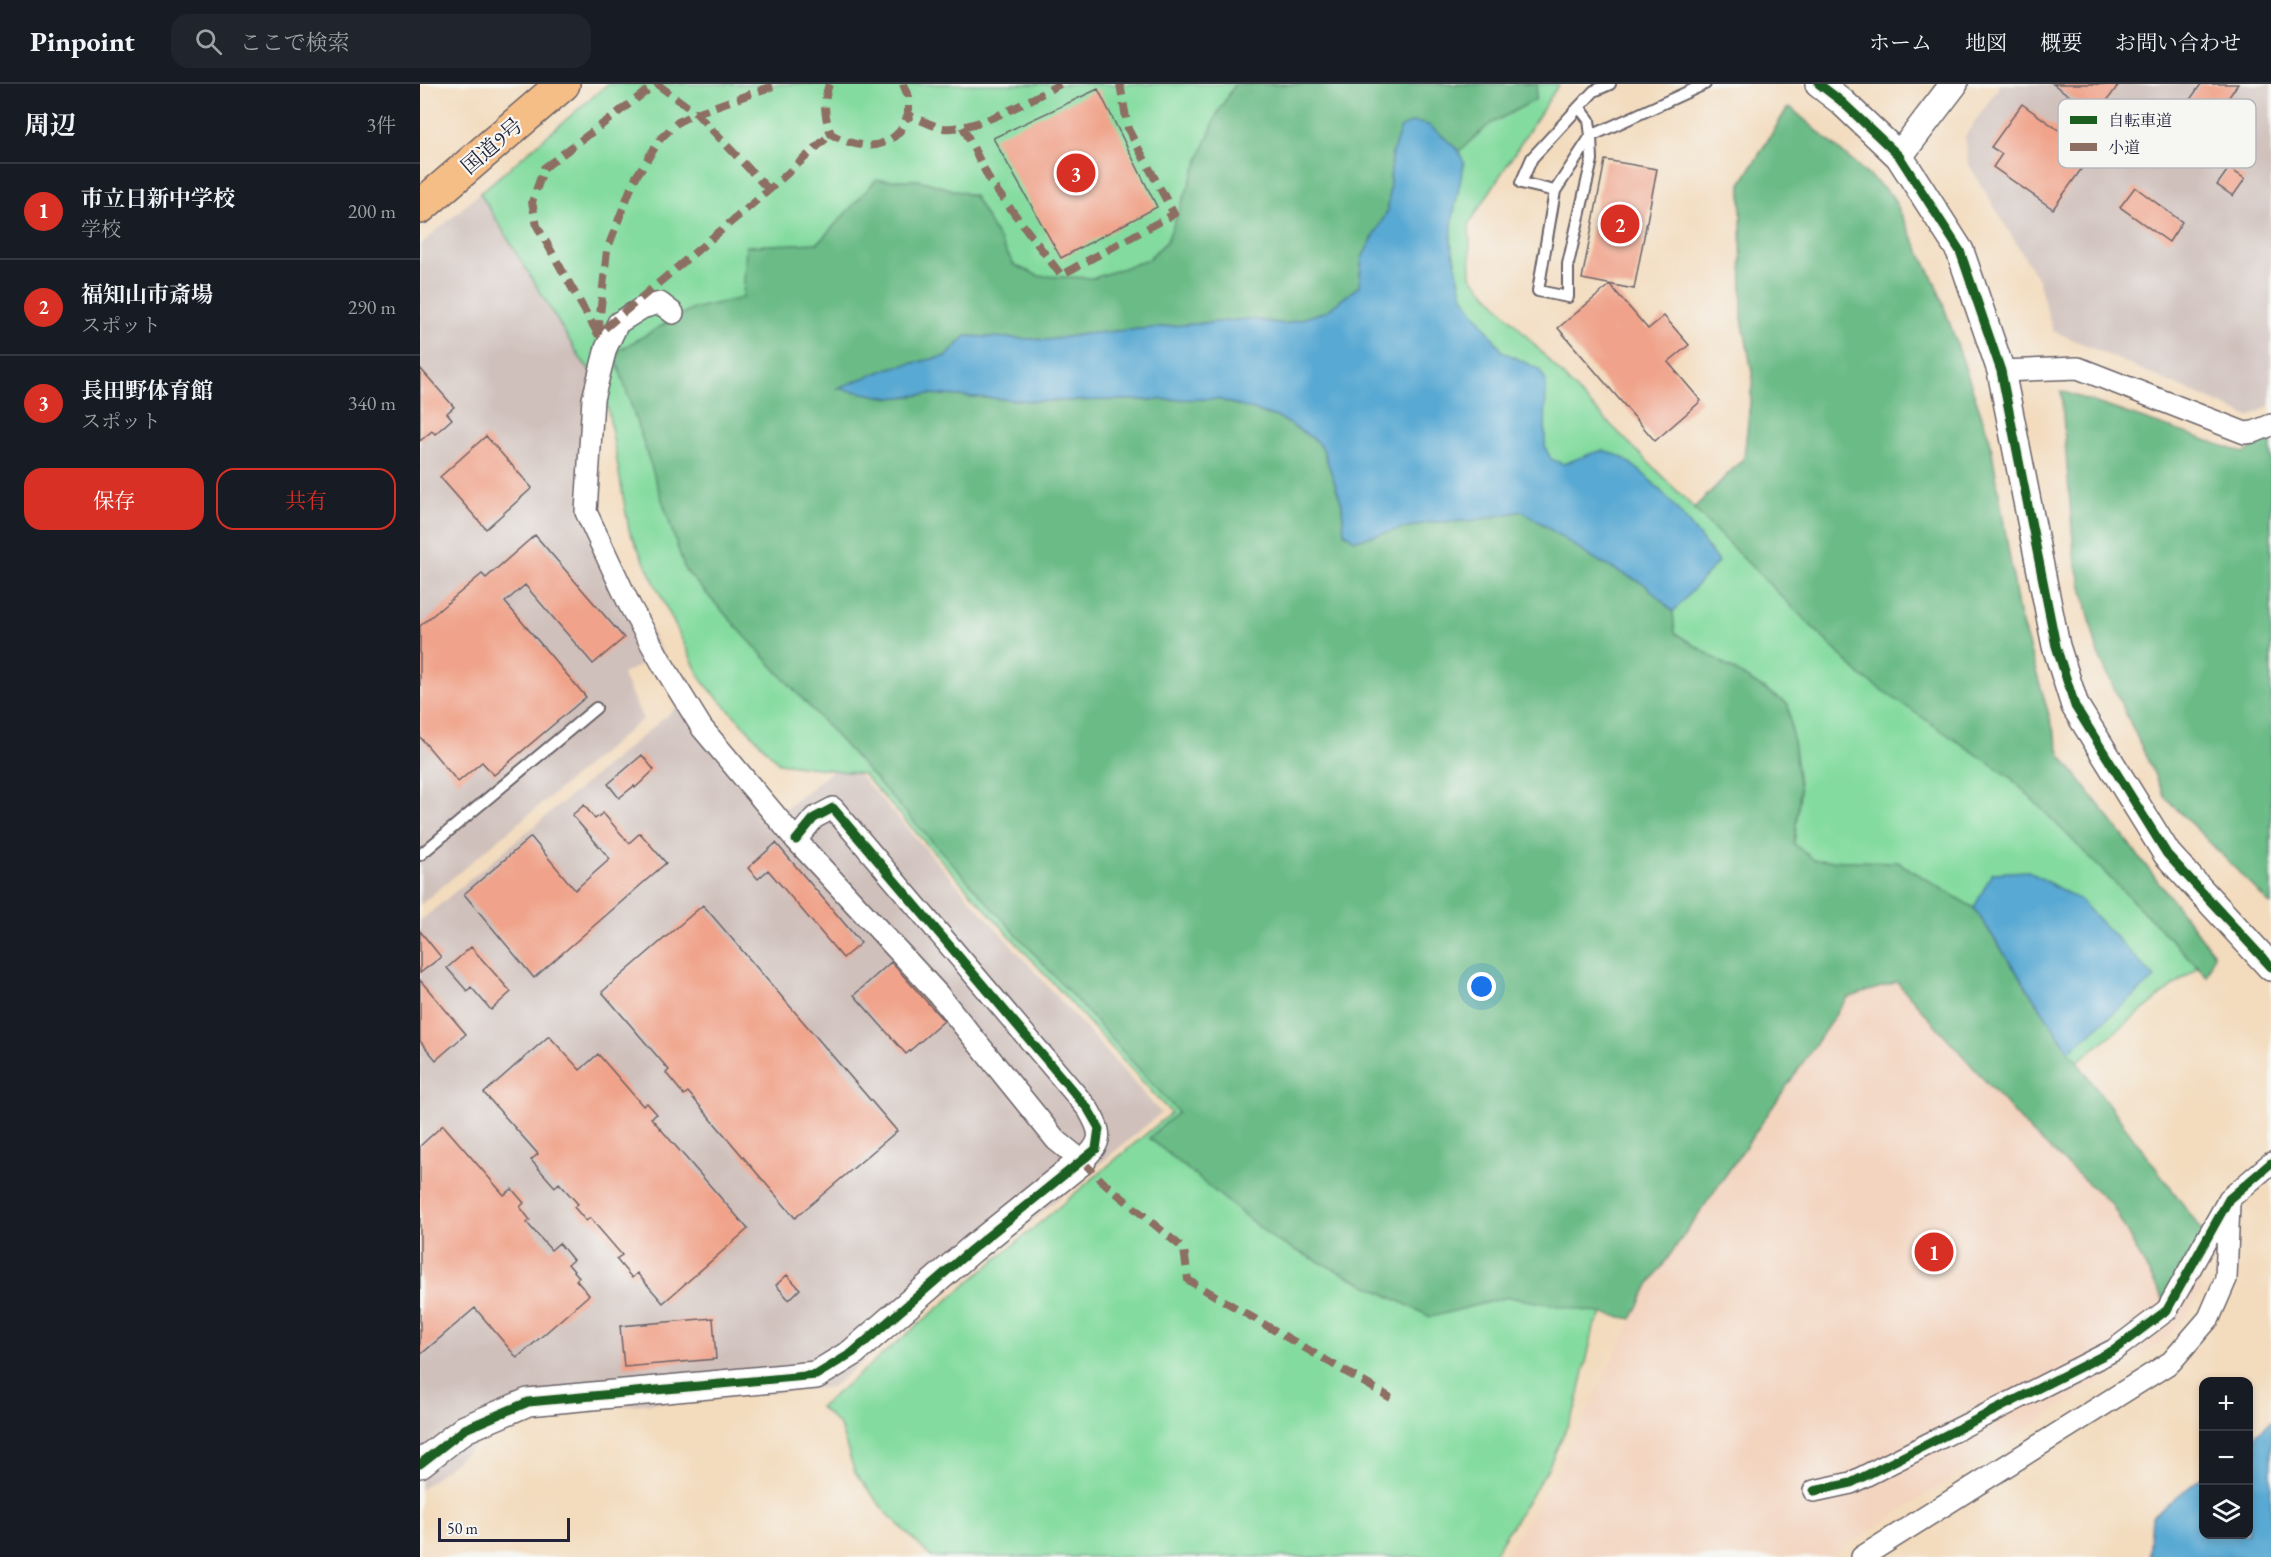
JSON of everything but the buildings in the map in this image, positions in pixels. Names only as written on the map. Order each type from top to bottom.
[{"type":"highway","name":"国道9号","points":[[420,178],[529,84]]},
{"type":"highway","name":"国道9号","points":[[420,207],[563,84]]},
{"type":"street","points":[[1819,84],[1899,156],[1960,251],[2001,371],[2056,646],[2075,706],[2167,854],[2271,967]]},
{"type":"street","points":[[1899,156],[1954,84]]},
{"type":"street","points":[[673,313],[660,303],[642,308],[618,323],[606,348],[593,399],[586,512],[630,606],[702,728],[796,840],[938,994],[1056,1140],[1082,1161]]},
{"type":"street","points":[[2001,371],[2078,368],[2245,433],[2271,425]]},
{"type":"street","points":[[420,1464],[465,1429],[528,1402],[816,1375],[852,1353],[971,1250],[1096,1149],[1099,1128],[1088,1109],[833,808],[813,818],[796,840]]},
{"type":"street","points":[[1814,1491],[1851,1484],[2114,1350],[2167,1310],[2229,1199],[2271,1163]]},
{"type":"street","points":[[1862,1557],[2171,1362],[2210,1318],[2226,1279],[2229,1199]]},
{"type":"lane","points":[[1556,191],[1521,183],[1532,158],[1594,91],[1610,84]]},
{"type":"lane","points":[[1580,106],[1589,120],[1591,136],[1592,160],[1568,264],[1568,297],[1538,291],[1556,191],[1591,136],[1706,84]]},
{"type":"lane","points":[[420,855],[596,708]]},
{"type":"shaded area","points":[[2001,84],[2271,84],[2271,405],[2249,417],[2053,331],[2038,280],[1968,163],[1965,136]]},
{"type":"shaded area","points":[[480,193],[580,358],[598,379],[591,510],[663,655],[622,674],[643,719],[420,905],[420,245]]},
{"type":"shaded area","points":[[683,702],[784,810],[846,760],[1161,1113],[832,1387],[511,1416],[420,1490],[420,921]]},
{"type":"shaded area","points":[[1897,982],[2031,1132],[2190,1220],[2202,1290],[2184,1319],[2164,1340],[1830,1557],[1503,1557],[1555,1476],[1649,1285],[1847,998]]},
{"type":"green space","points":[[608,84],[1559,84],[1469,224],[1471,276],[1579,393],[1694,508],[1744,458],[1753,377],[1742,318],[1741,184],[1787,109],[1791,108],[1892,196],[1937,287],[1990,440],[2019,614],[2061,756],[2214,954],[2030,1099],[1927,969],[1834,973],[1594,1327],[1576,1407],[1547,1470],[1492,1557],[931,1557],[885,1511],[855,1473],[840,1426],[820,1407],[1171,1113],[863,774],[779,763],[702,681],[629,530],[604,387],[580,358],[480,193]]},
{"type":"green space","points":[[1235,84],[1537,84],[1535,100],[1490,124],[1459,151],[1428,125],[1392,154],[1388,210],[1362,258],[1359,286],[1327,311],[1285,324],[1250,319],[1085,334],[1048,340],[966,336],[947,356],[890,368],[839,388],[890,398],[930,394],[1034,401],[1217,399],[1280,418],[1314,439],[1323,449],[1342,504],[1344,532],[1355,540],[1430,522],[1469,521],[1523,511],[1594,559],[1646,585],[1673,612],[1675,633],[1788,704],[1800,792],[1794,844],[1814,860],[1898,862],[1974,908],[2069,1051],[2205,1234],[2164,1301],[2112,1205],[2031,1132],[1897,982],[1847,998],[1649,1285],[1632,1319],[1508,1297],[1431,1317],[1275,1240],[1149,1138],[1178,1112],[685,570],[614,353],[691,309],[743,298],[746,246],[818,243],[876,180],[919,180],[974,196],[1014,265],[1039,276],[1094,278],[1147,260],[1167,241],[1217,114]]},
{"type":"green space","points":[[1791,108],[1892,196],[1937,287],[1990,440],[2019,614],[2061,756],[2214,954],[2207,976],[2010,777],[1861,676],[1694,509],[1744,458],[1753,377],[1742,318],[1741,184],[1787,109]]},
{"type":"green space","points":[[2061,391],[2244,453],[2271,436],[2271,905],[2165,797],[2098,654],[2074,553]]},
{"type":"water","points":[[1414,122],[1428,125],[1439,133],[1459,151],[1464,163],[1453,217],[1451,243],[1463,296],[1503,352],[1539,369],[1546,381],[1545,447],[1551,459],[1563,464],[1599,451],[1617,455],[1633,465],[1666,497],[1718,562],[1673,612],[1646,585],[1594,559],[1523,511],[1469,521],[1430,522],[1355,540],[1344,532],[1342,504],[1323,449],[1314,439],[1280,418],[1217,399],[1034,401],[930,394],[890,398],[838,388],[890,368],[947,356],[966,336],[1048,340],[1085,334],[1250,319],[1285,324],[1327,311],[1359,286],[1362,258],[1388,210],[1392,154],[1401,127]]},
{"type":"water","points":[[2028,871],[2080,900],[2155,978],[2069,1051],[1974,908],[1992,873]]},
{"type":"water","points":[[2271,1422],[2271,1557],[2149,1557],[2152,1517],[2199,1479],[2199,1539],[2253,1539],[2253,1437]]},
{"type":"marked path","points":[[598,334],[537,226],[532,202],[544,168],[656,84]]},
{"type":"marked path","points":[[657,84],[696,113],[779,84]]},
{"type":"marked path","points":[[829,84],[825,103],[831,134],[848,142],[866,145],[883,143],[899,132],[908,115]]},
{"type":"marked path","points":[[903,84],[908,96],[908,115],[943,128],[957,128],[987,120],[1060,84]]},
{"type":"marked path","points":[[963,127],[991,183],[1061,275],[1174,214],[1128,129],[1120,84]]},
{"type":"marked path","points":[[769,190],[696,113],[678,122],[661,138],[634,180],[607,250],[598,334],[769,190],[831,134]]},
{"type":"marked path","points":[[1082,1161],[1103,1182],[1184,1249],[1188,1280],[1391,1398]]},
{"type":"cycle path","points":[[1819,84],[1841,101],[1899,156],[1960,251],[2001,371],[2056,646],[2075,706],[2167,854],[2271,967]]},
{"type":"cycle path","points":[[420,1464],[465,1429],[528,1402],[816,1375],[852,1353],[971,1250],[1096,1149],[1099,1128],[1088,1109],[833,808],[814,818],[796,840]]},
{"type":"cycle path","points":[[1814,1491],[1851,1483],[2114,1350],[2167,1310],[2229,1199],[2271,1163]]},
{"type":"place","name":"長田野体育館","points":[[1076,173]]},
{"type":"place","name":"福知山市斎場","points":[[1620,224]]},
{"type":"place","name":"市立日新中学校","points":[[1934,1252]]}]
